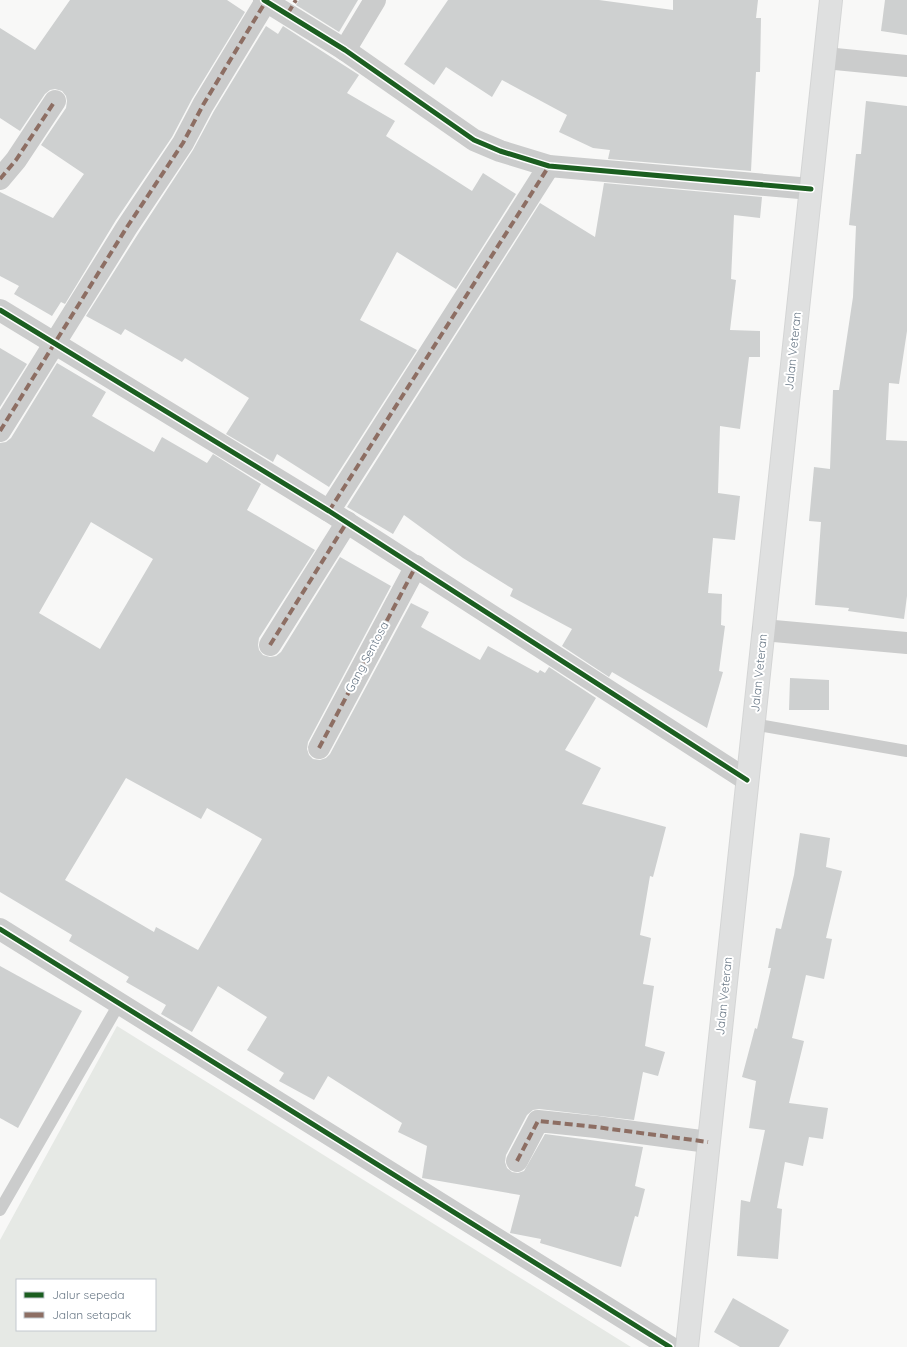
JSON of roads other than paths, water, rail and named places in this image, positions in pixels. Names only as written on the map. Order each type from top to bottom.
[{"type":"main road","name":"Jalan Veteran","points":[[686,1347],[831,0]]},
{"type":"street","points":[[346,50],[375,0]]},
{"type":"street","points":[[0,431],[127,227],[183,143],[203,105],[265,1],[292,7],[346,50],[474,140],[500,151],[549,166],[811,189]]},
{"type":"street","points":[[825,58],[907,66]]},
{"type":"street","points":[[0,179],[16,160],[55,101]]},
{"type":"street","points":[[270,645],[338,516],[549,166]]},
{"type":"street","points":[[0,310],[338,516],[747,780]]},
{"type":"street","name":"Gang Sentosa","points":[[318,748],[416,566]]},
{"type":"street","points":[[763,630],[907,644]]},
{"type":"street","points":[[0,929],[670,1347]]},
{"type":"street","points":[[517,1161],[538,1121],[708,1142]]},
{"type":"lane","points":[[753,724],[907,751]]},
{"type":"lane","points":[[0,1210],[119,1004]]}]
